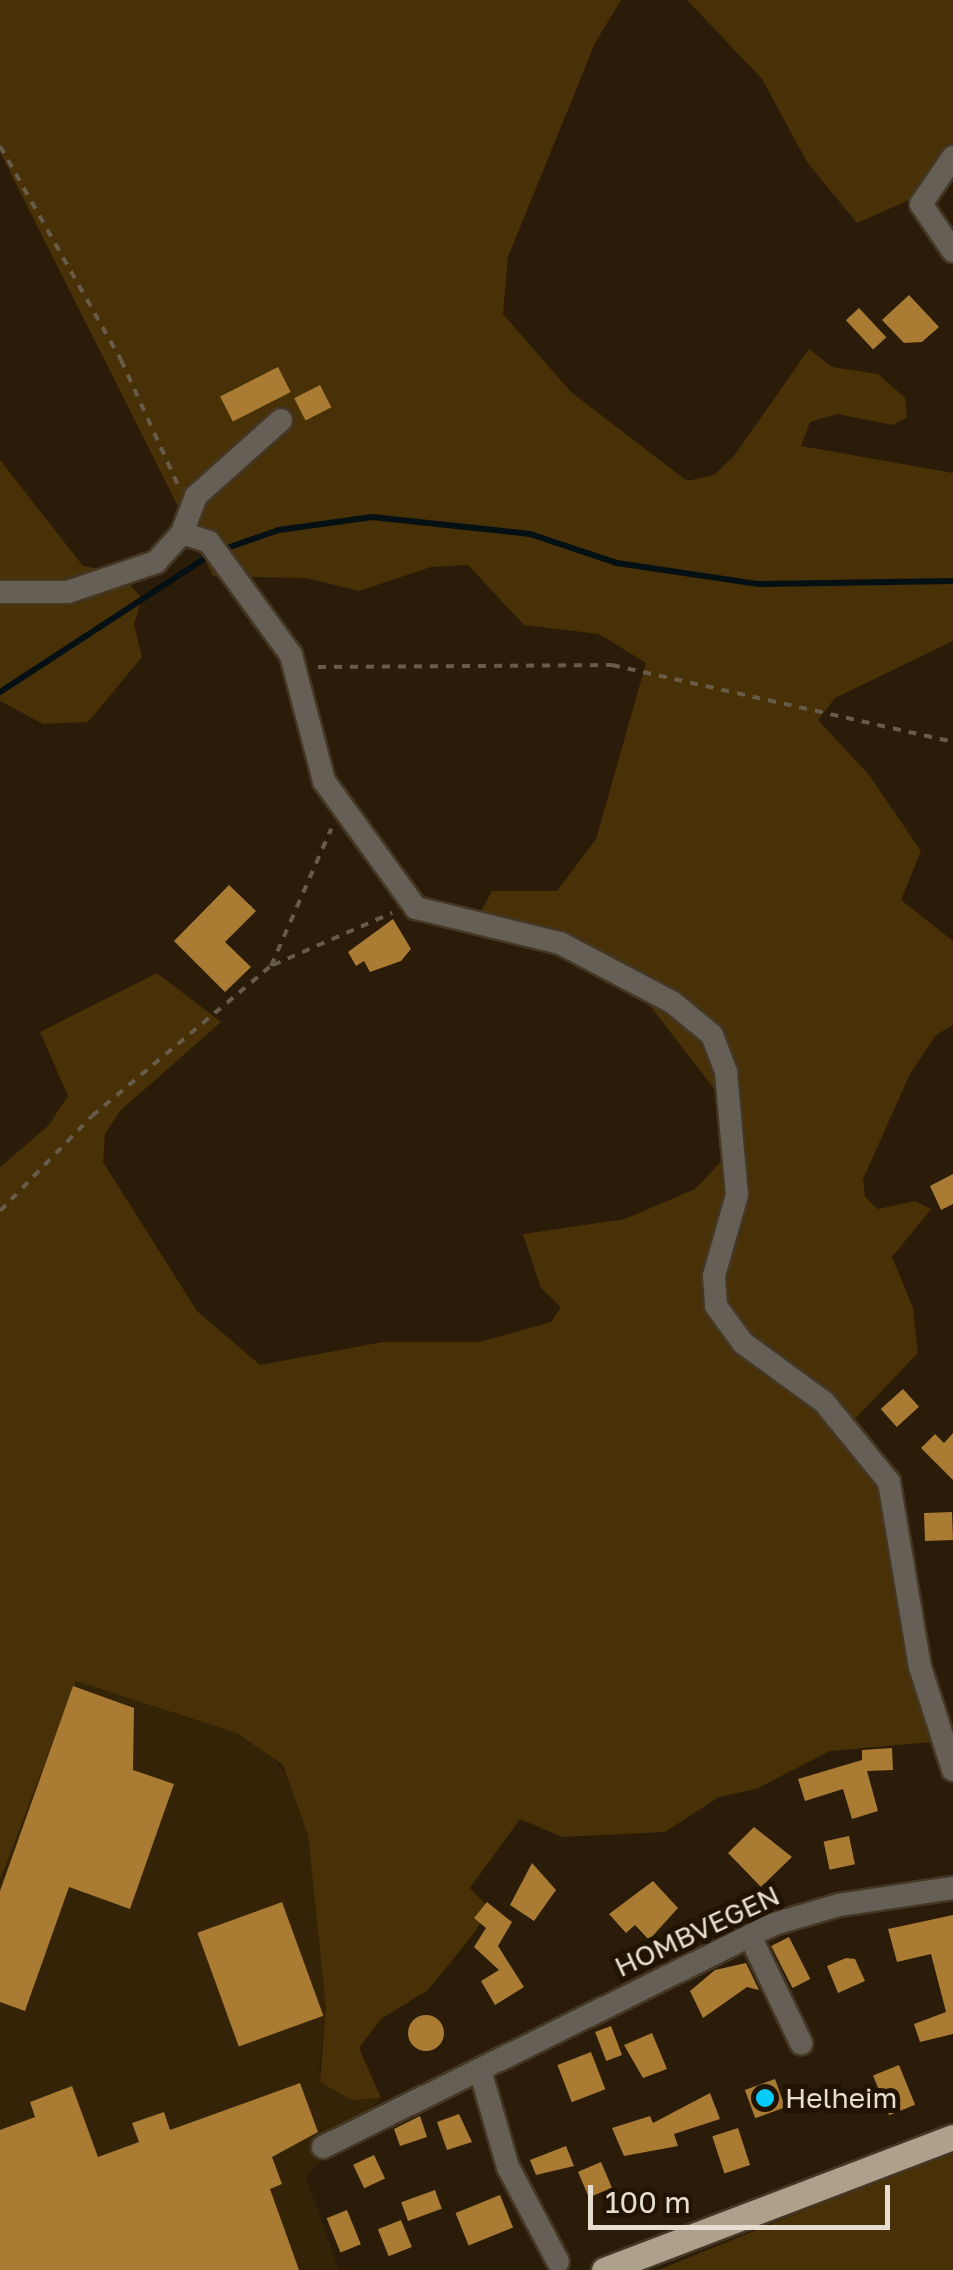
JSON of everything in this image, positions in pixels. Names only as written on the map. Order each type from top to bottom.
[{"type":"main road","points":[[604,2270],[953,2137]]},
{"type":"street","points":[[953,157],[920,204],[953,251]]},
{"type":"street","points":[[0,592],[68,592],[115,581],[156,562],[186,522],[196,496],[281,420]]},
{"type":"street","points":[[186,522],[209,542],[298,668],[318,767],[340,806],[416,908],[560,943],[672,1002],[712,1035],[726,1072],[737,1195],[714,1276],[716,1306],[742,1343],[836,1413],[889,1482],[920,1667],[953,1770]]},
{"type":"street","name":"HOMBVEGEN","points":[[323,2146],[750,1936],[839,1905],[953,1888]]},
{"type":"street","points":[[750,1936],[801,2044]]},
{"type":"street","points":[[480,2070],[508,2166],[558,2262]]},
{"type":"path","points":[[0,146],[122,360],[186,522]]},
{"type":"path","points":[[298,668],[612,665],[953,742]]},
{"type":"path","points":[[271,966],[340,806]]},
{"type":"path","points":[[0,1211],[103,1106],[271,966],[373,917],[416,908]]},
{"type":"shaded area","points":[[0,0],[621,0],[595,43],[508,257],[503,314],[571,392],[687,481],[714,475],[734,456],[809,349],[832,367],[878,374],[905,398],[907,417],[893,425],[837,414],[810,422],[801,446],[953,473],[953,641],[835,698],[818,720],[869,775],[921,851],[901,900],[953,941],[953,1025],[936,1035],[910,1074],[863,1179],[865,1197],[878,1209],[915,1201],[931,1209],[892,1257],[913,1308],[918,1353],[853,1421],[894,1470],[938,1707],[932,1742],[830,1751],[756,1789],[719,1797],[665,1832],[562,1837],[520,1819],[470,1888],[489,1908],[475,1932],[428,1990],[381,2019],[359,2048],[381,2098],[352,2100],[320,2082],[326,2008],[308,1835],[283,1765],[237,1733],[76,1681],[0,1880],[0,1167],[48,1126],[68,1096],[40,1032],[157,973],[221,1022],[120,1111],[105,1134],[103,1162],[197,1311],[260,1365],[383,1342],[479,1342],[551,1322],[561,1307],[541,1288],[523,1234],[625,1219],[695,1189],[733,1149],[733,1113],[647,1002],[595,963],[480,913],[492,891],[557,891],[596,839],[646,663],[599,634],[524,625],[468,565],[431,567],[359,591],[306,578],[213,576],[0,152]]},
{"type":"shaded area","points":[[687,0],[953,0],[953,151],[909,200],[857,223],[807,162],[762,79]]},
{"type":"shaded area","points":[[0,460],[83,566],[118,572],[142,598],[134,624],[142,657],[88,722],[43,724],[0,701]]},
{"type":"shaded area","points":[[85,1680],[237,1732],[269,1752],[292,1782],[308,1835],[326,2008],[319,2073],[352,2100],[381,2098],[306,2177],[339,2270],[0,2270],[0,1880],[54,1732],[76,1681]]},
{"type":"shaded area","points":[[953,2154],[953,2270],[658,2270],[939,2156]]},
{"type":"building","points":[[909,295],[939,327],[922,342],[904,343],[882,320]]},
{"type":"building","points":[[859,308],[886,337],[873,350],[846,320]]},
{"type":"building","points":[[278,367],[291,392],[233,421],[220,397]]},
{"type":"building","points":[[320,385],[331,407],[306,420],[294,398]]},
{"type":"building","points":[[229,885],[256,911],[225,942],[251,967],[225,992],[174,941]]},
{"type":"building","points":[[393,919],[411,949],[401,961],[370,972],[364,961],[356,966],[348,952]]},
{"type":"building","points":[[953,1174],[953,1204],[941,1210],[930,1186]]},
{"type":"building","points":[[903,1389],[919,1407],[897,1427],[881,1409]]},
{"type":"building","points":[[953,1433],[953,1480],[921,1448],[935,1434],[944,1443]]},
{"type":"building","points":[[952,1512],[953,1540],[925,1541],[924,1513]]},
{"type":"building","points":[[73,1686],[134,1708],[133,1770],[174,1784],[130,1909],[69,1887],[25,2011],[0,2002],[0,1891]]},
{"type":"building","points":[[892,1748],[893,1770],[867,1771],[878,1811],[852,1819],[843,1789],[805,1801],[798,1779],[862,1760],[862,1750]]},
{"type":"building","points":[[754,1827],[792,1857],[761,1887],[728,1853]]},
{"type":"building","points":[[849,1836],[855,1864],[830,1870],[824,1841]]},
{"type":"building","points":[[532,1863],[556,1890],[534,1921],[510,1905]]},
{"type":"building","points":[[653,1881],[678,1908],[649,1940],[635,1925],[626,1933],[609,1914]]},
{"type":"building","points":[[282,1902],[323,2016],[239,2046],[197,1933]]},
{"type":"building","points":[[487,1902],[512,1922],[498,1946],[524,1987],[495,2005],[481,1981],[499,1970],[474,1947],[486,1928],[474,1918]]},
{"type":"building","points":[[953,1915],[953,2034],[920,2042],[914,2024],[946,2012],[931,1954],[897,1962],[888,1929]]},
{"type":"building","points":[[789,1937],[810,1979],[793,1988],[771,1946]]},
{"type":"building","points":[[846,1958],[855,1959],[865,1981],[838,1993],[827,1966]]},
{"type":"building","points":[[746,1963],[759,1990],[747,1987],[703,2018],[690,1991],[715,1970]]},
{"type":"building","points":[[426,2015],[439,2020],[444,2033],[439,2046],[426,2051],[413,2046],[408,2033],[413,2020]]},
{"type":"building","points":[[611,2026],[622,2055],[606,2061],[595,2032]]},
{"type":"building","points":[[652,2033],[667,2069],[643,2078],[624,2045]]},
{"type":"building","points":[[591,2052],[605,2089],[572,2102],[557,2065]]},
{"type":"building","points":[[899,2065],[915,2105],[889,2115],[873,2075]]},
{"type":"building","name":"Helheim","points":[[775,2079],[785,2107],[755,2118],[745,2090]]},
{"type":"building","points":[[300,2083],[318,2132],[272,2157],[282,2184],[270,2189],[299,2270],[0,2270],[0,2130],[35,2117],[30,2102],[72,2086],[98,2157],[139,2142],[132,2123],[164,2112],[170,2130]]},
{"type":"building","points":[[710,2093],[720,2119],[674,2134],[678,2146],[624,2156],[612,2128],[650,2116],[653,2123]]},
{"type":"building","points":[[459,2114],[472,2142],[447,2150],[437,2122]]},
{"type":"building","points":[[420,2116],[427,2137],[400,2146],[394,2129]]},
{"type":"building","points":[[738,2128],[750,2165],[724,2173],[712,2136]]},
{"type":"building","points":[[566,2146],[574,2166],[536,2175],[530,2160]]},
{"type":"building","points":[[374,2155],[385,2179],[364,2188],[353,2165]]},
{"type":"building","points":[[601,2162],[612,2188],[589,2198],[578,2172]]},
{"type":"building","points":[[435,2190],[442,2209],[408,2221],[401,2202]]},
{"type":"building","points":[[500,2195],[513,2227],[469,2245],[455,2213]]},
{"type":"building","points":[[347,2210],[361,2244],[340,2253],[327,2218]]},
{"type":"building","points":[[401,2220],[412,2247],[389,2256],[378,2229]]},
{"type":"waterway","points":[[224,549],[279,530],[372,517],[530,534],[617,563],[758,584],[953,581]]},
{"type":"waterway","points":[[0,692],[212,554]]},
{"type":"place","name":"Helheim","points":[[765,2098]]}]
